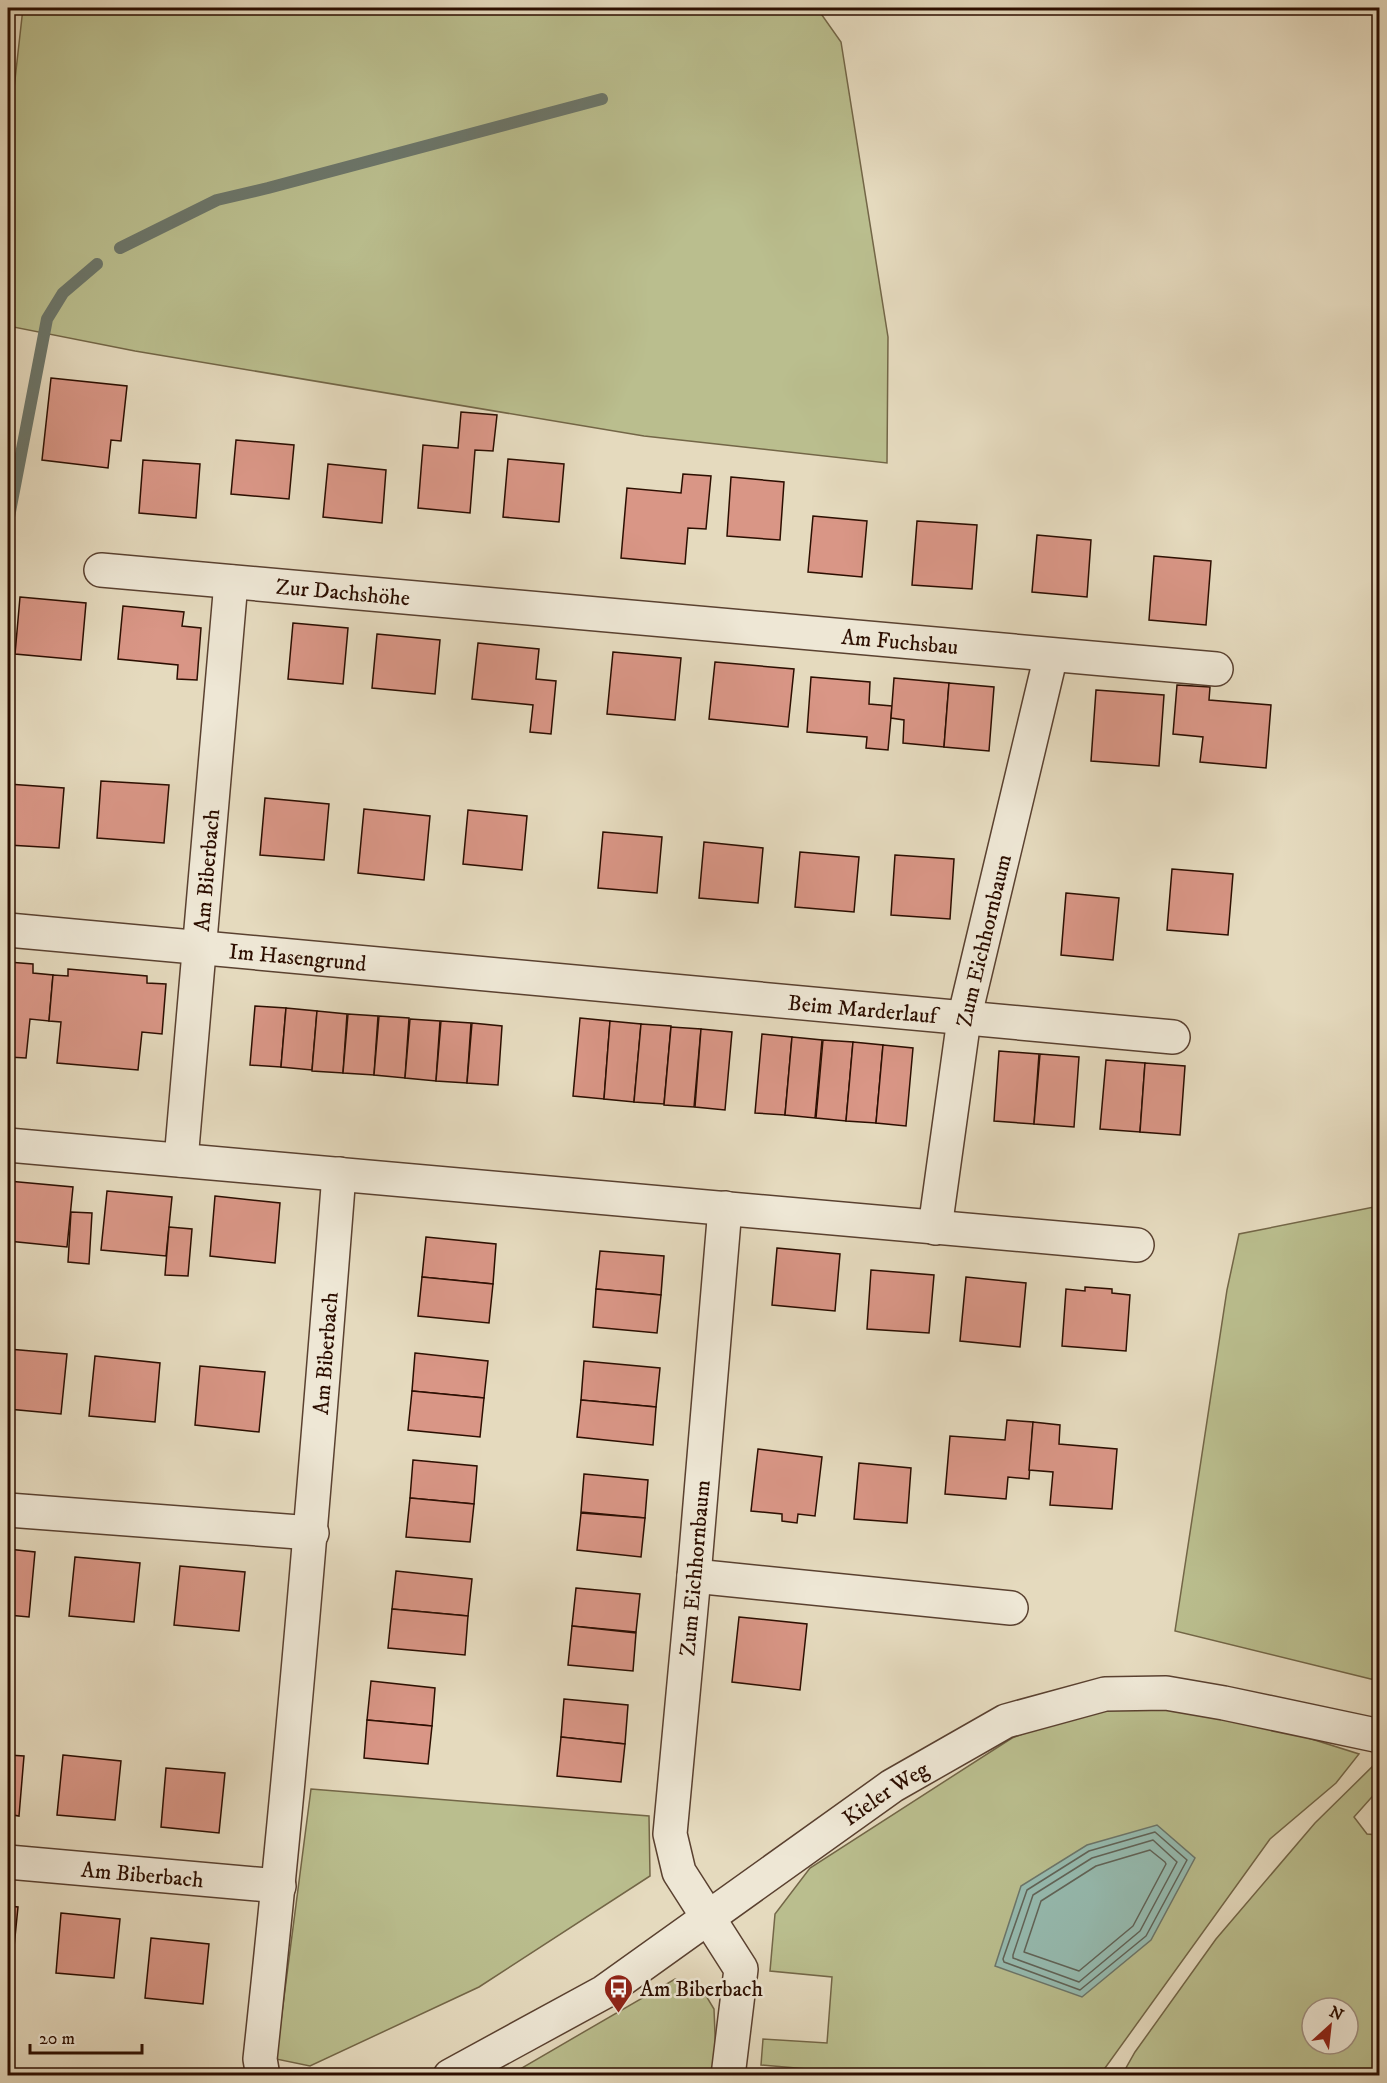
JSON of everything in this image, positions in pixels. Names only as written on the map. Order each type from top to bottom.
[{"type":"street","name":"Zur Dachshöhe","points":[[100,570],[585,613]]},
{"type":"street","name":"Am Biberbach","points":[[181,1160],[231,582]]},
{"type":"street","name":"Am Fuchsbau","points":[[585,613],[1216,669]]},
{"type":"street","name":"Zum Eichhornbaum","points":[[935,1228],[963,1019],[1051,654]]},
{"type":"street","name":"Im Hasengrund","points":[[8,930],[552,979]]},
{"type":"street","name":"Beim Marderlauf","points":[[552,979],[1173,1037]]},
{"type":"street","points":[[8,1145],[1137,1245]]},
{"type":"street","name":"Am Biberbach","points":[[263,2076],[260,2059],[279,1887],[312,1533],[339,1174]]},
{"type":"street","name":"Zum Eichhornbaum","points":[[725,1208],[670,1834],[679,1872],[741,1969],[728,2076]]},
{"type":"street","points":[[8,1510],[312,1533]]},
{"type":"street","points":[[694,1576],[1011,1608]]},
{"type":"street","name":"Kieler Weg","points":[[450,2076],[604,1992],[892,1786],[1006,1721],[1105,1694],[1166,1693],[1380,1736]]},
{"type":"street","name":"Am Biberbach","points":[[8,1862],[279,1887]]},
{"type":"green space","points":[[23,8],[817,8],[841,42],[888,337],[887,463],[644,436],[135,351],[8,326],[8,142]]},
{"type":"green space","points":[[1380,1206],[1379,1681],[1175,1631],[1227,1290],[1239,1234]]},
{"type":"green space","points":[[1155,1707],[1264,1724],[1359,1754],[1336,1783],[1270,1839],[1100,2075],[887,2076],[761,2065],[763,2039],[827,2043],[832,1977],[770,1971],[775,1914],[810,1868],[1012,1738],[1084,1711]]},
{"type":"green space","points":[[1377,1762],[1379,1763],[1379,1789],[1354,1817],[1367,1834],[1379,1835],[1379,2075],[1122,2075],[1135,2052],[1216,1939],[1315,1823]]},
{"type":"green space","points":[[311,1789],[649,1816],[650,1876],[479,1987],[310,2066],[276,2059]]},
{"type":"green space","points":[[675,1979],[702,1989],[714,2009],[716,2059],[714,2075],[508,2076]]},
{"type":"water","points":[[1157,1825],[1195,1858],[1151,1940],[1082,1997],[995,1966],[1021,1886],[1087,1845]]},
{"type":"building","points":[[51,378],[127,386],[121,441],[111,440],[108,468],[42,460]]},
{"type":"building","points":[[461,412],[497,415],[493,451],[475,450],[470,513],[418,508],[423,445],[458,448]]},
{"type":"building","points":[[236,440],[294,445],[289,499],[231,494]]},
{"type":"building","points":[[508,459],[564,464],[559,522],[503,517]]},
{"type":"building","points":[[143,460],[200,464],[196,518],[139,513]]},
{"type":"building","points":[[328,464],[386,470],[382,523],[323,517]]},
{"type":"building","points":[[683,474],[711,476],[706,529],[688,528],[685,564],[621,558],[627,488],[681,493]]},
{"type":"building","points":[[731,477],[784,482],[780,540],[727,536]]},
{"type":"building","points":[[813,516],[867,521],[862,577],[808,572]]},
{"type":"building","points":[[917,521],[977,525],[972,589],[912,585]]},
{"type":"building","points":[[1037,535],[1091,540],[1087,597],[1032,592]]},
{"type":"building","points":[[1154,556],[1211,561],[1206,625],[1149,620]]},
{"type":"building","points":[[20,597],[86,603],[81,660],[15,654]]},
{"type":"building","points":[[123,606],[184,612],[182,626],[201,628],[197,680],[177,679],[178,665],[118,659]]},
{"type":"building","points":[[293,623],[348,628],[343,684],[288,679]]},
{"type":"building","points":[[377,634],[440,640],[435,694],[372,688]]},
{"type":"building","points":[[478,643],[539,649],[536,679],[556,681],[551,734],[530,732],[533,705],[472,699]]},
{"type":"building","points":[[613,652],[681,658],[675,720],[607,714]]},
{"type":"building","points":[[715,662],[794,669],[788,727],[709,719]]},
{"type":"building","points":[[811,677],[870,682],[869,704],[892,706],[888,750],[866,748],[867,737],[807,732]]},
{"type":"building","points":[[894,678],[949,683],[944,747],[903,743],[904,720],[891,718]]},
{"type":"building","points":[[949,683],[994,687],[989,751],[944,747]]},
{"type":"building","points":[[1177,685],[1210,687],[1209,700],[1271,705],[1266,768],[1200,762],[1203,737],[1173,734]]},
{"type":"building","points":[[1096,690],[1164,695],[1159,766],[1091,761]]},
{"type":"building","points":[[101,781],[169,785],[164,843],[97,838]]},
{"type":"building","points":[[8,784],[64,788],[59,848],[8,845]]},
{"type":"building","points":[[265,798],[329,804],[324,860],[260,855]]},
{"type":"building","points":[[364,809],[430,816],[424,880],[358,873]]},
{"type":"building","points":[[468,810],[527,816],[522,870],[463,864]]},
{"type":"building","points":[[603,832],[662,837],[657,893],[598,888]]},
{"type":"building","points":[[704,842],[763,848],[758,903],[699,898]]},
{"type":"building","points":[[800,852],[859,857],[854,912],[795,907]]},
{"type":"building","points":[[895,855],[954,859],[950,919],[891,915]]},
{"type":"building","points":[[1172,869],[1233,874],[1228,935],[1167,930]]},
{"type":"building","points":[[1066,893],[1119,898],[1113,960],[1061,955]]},
{"type":"building","points":[[8,962],[33,964],[33,973],[53,975],[49,1021],[30,1019],[26,1058],[8,1057]]},
{"type":"building","points":[[68,969],[147,976],[147,983],[166,984],[162,1034],[142,1032],[138,1070],[57,1063],[61,1022],[49,1021],[53,975],[68,976]]},
{"type":"building","points":[[255,1006],[286,1008],[281,1067],[250,1065]]},
{"type":"building","points":[[286,1008],[317,1011],[312,1070],[281,1067]]},
{"type":"building","points":[[317,1011],[347,1014],[343,1073],[312,1071]]},
{"type":"building","points":[[348,1014],[378,1016],[374,1075],[343,1073]]},
{"type":"building","points":[[379,1016],[409,1018],[405,1078],[374,1075]]},
{"type":"building","points":[[580,1018],[610,1021],[604,1099],[573,1096]]},
{"type":"building","points":[[410,1019],[440,1021],[436,1081],[405,1078]]},
{"type":"building","points":[[441,1021],[471,1023],[467,1083],[436,1081]]},
{"type":"building","points":[[610,1021],[641,1024],[634,1102],[604,1099]]},
{"type":"building","points":[[472,1023],[502,1026],[498,1085],[467,1083]]},
{"type":"building","points":[[641,1024],[671,1026],[664,1104],[634,1102]]},
{"type":"building","points":[[671,1027],[701,1029],[694,1107],[664,1105]]},
{"type":"building","points":[[701,1029],[732,1032],[725,1110],[695,1107]]},
{"type":"building","points":[[762,1034],[792,1037],[785,1115],[755,1113]]},
{"type":"building","points":[[792,1037],[822,1040],[815,1118],[785,1115]]},
{"type":"building","points":[[823,1040],[853,1042],[846,1121],[816,1118]]},
{"type":"building","points":[[853,1042],[883,1045],[876,1123],[846,1121]]},
{"type":"building","points":[[883,1045],[913,1048],[906,1126],[876,1123]]},
{"type":"building","points":[[999,1051],[1039,1054],[1034,1124],[994,1121]]},
{"type":"building","points":[[1040,1054],[1079,1057],[1074,1127],[1034,1124]]},
{"type":"building","points":[[1106,1060],[1145,1063],[1140,1132],[1100,1129]]},
{"type":"building","points":[[1145,1063],[1185,1066],[1180,1135],[1140,1132]]},
{"type":"building","points":[[8,1181],[73,1187],[67,1247],[8,1241]]},
{"type":"building","points":[[107,1191],[172,1197],[166,1256],[101,1250]]},
{"type":"building","points":[[215,1196],[280,1203],[275,1263],[210,1256]]},
{"type":"building","points":[[71,1212],[92,1213],[89,1264],[68,1262]]},
{"type":"building","points":[[169,1227],[192,1229],[188,1276],[165,1275]]},
{"type":"building","points":[[426,1237],[496,1244],[493,1284],[422,1277]]},
{"type":"building","points":[[777,1248],[840,1254],[835,1311],[772,1305]]},
{"type":"building","points":[[600,1251],[664,1256],[661,1295],[596,1289]]},
{"type":"building","points":[[871,1270],[934,1275],[929,1333],[867,1329]]},
{"type":"building","points":[[422,1277],[493,1284],[489,1323],[418,1316]]},
{"type":"building","points":[[966,1277],[1026,1283],[1020,1347],[960,1341]]},
{"type":"building","points":[[1085,1287],[1112,1289],[1112,1293],[1130,1295],[1126,1351],[1062,1346],[1066,1289],[1085,1291]]},
{"type":"building","points":[[596,1289],[661,1295],[657,1333],[593,1327]]},
{"type":"building","points":[[8,1349],[67,1354],[61,1414],[8,1409]]},
{"type":"building","points":[[415,1353],[488,1361],[484,1398],[412,1391]]},
{"type":"building","points":[[95,1356],[160,1363],[155,1422],[89,1416]]},
{"type":"building","points":[[584,1361],[660,1368],[656,1407],[581,1400]]},
{"type":"building","points":[[200,1366],[265,1372],[259,1432],[195,1425]]},
{"type":"building","points":[[412,1391],[484,1398],[480,1437],[408,1430]]},
{"type":"building","points":[[581,1400],[656,1407],[653,1445],[577,1437]]},
{"type":"building","points":[[1007,1420],[1033,1422],[1029,1479],[1008,1477],[1006,1499],[945,1494],[950,1436],[1005,1440]]},
{"type":"building","points":[[1033,1422],[1060,1425],[1059,1444],[1117,1449],[1112,1509],[1050,1505],[1053,1472],[1029,1470]]},
{"type":"building","points":[[758,1449],[822,1457],[815,1516],[798,1514],[797,1523],[782,1521],[782,1514],[751,1511]]},
{"type":"building","points":[[413,1460],[477,1466],[474,1504],[410,1498]]},
{"type":"building","points":[[859,1463],[911,1468],[907,1523],[854,1519]]},
{"type":"building","points":[[584,1474],[648,1480],[645,1518],[581,1512]]},
{"type":"building","points":[[410,1498],[474,1504],[470,1542],[406,1537]]},
{"type":"building","points":[[581,1513],[645,1518],[641,1557],[577,1550]]},
{"type":"building","points":[[8,1549],[35,1552],[29,1617],[8,1615]]},
{"type":"building","points":[[75,1557],[140,1563],[134,1622],[69,1616]]},
{"type":"building","points":[[180,1566],[245,1572],[239,1631],[174,1625]]},
{"type":"building","points":[[396,1571],[472,1579],[468,1616],[392,1609]]},
{"type":"building","points":[[576,1588],[640,1594],[636,1632],[572,1626]]},
{"type":"building","points":[[392,1609],[468,1616],[465,1655],[388,1648]]},
{"type":"building","points":[[739,1617],[807,1624],[800,1690],[732,1682]]},
{"type":"building","points":[[572,1626],[636,1633],[633,1671],[568,1665]]},
{"type":"building","points":[[371,1681],[435,1688],[432,1726],[367,1720]]},
{"type":"building","points":[[564,1699],[628,1705],[625,1744],[561,1737]]},
{"type":"building","points":[[367,1720],[432,1726],[428,1764],[364,1758]]},
{"type":"building","points":[[561,1737],[625,1744],[621,1782],[557,1776]]},
{"type":"building","points":[[8,1755],[24,1756],[19,1816],[8,1814]]},
{"type":"building","points":[[63,1755],[121,1761],[115,1820],[57,1815]]},
{"type":"building","points":[[166,1768],[225,1773],[219,1833],[161,1827]]},
{"type":"building","points":[[8,1906],[18,1907],[12,1967],[8,1966]]},
{"type":"building","points":[[61,1913],[120,1919],[114,1978],[56,1973]]},
{"type":"building","points":[[151,1938],[209,1944],[203,2004],[145,1998]]},
{"type":"waterway","points":[[120,248],[217,200],[602,99]]},
{"type":"waterway","points":[[8,522],[47,319],[63,293],[97,264]]},
{"type":"place","name":"Am Biberbach","points":[[619,2014]]}]
